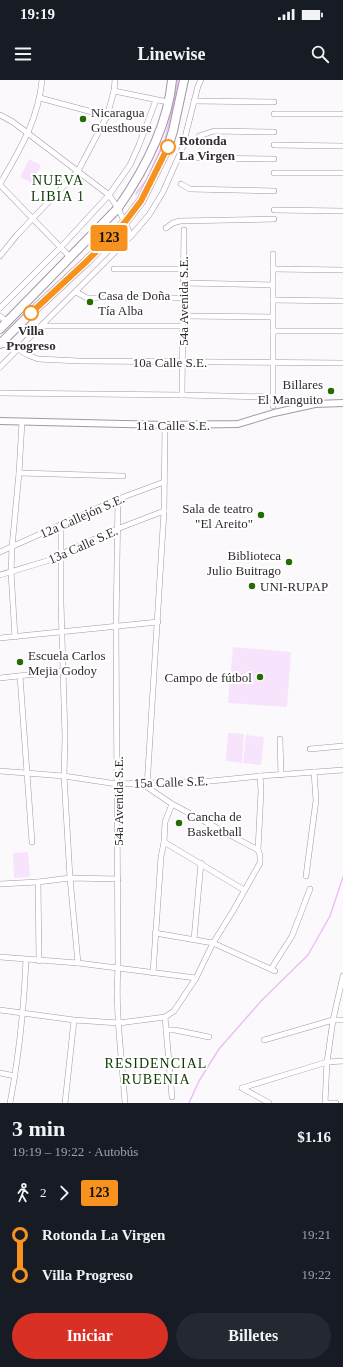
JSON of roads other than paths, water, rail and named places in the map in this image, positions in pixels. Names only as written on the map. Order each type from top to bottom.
[{"type":"main road","points":[[0,344],[87,261],[125,222],[141,201],[168,147],[183,84],[187,80]]},
{"type":"main road","points":[[0,329],[118,208],[133,186],[147,160],[161,126],[168,102],[171,82]]},
{"type":"street","points":[[42,80],[40,98],[28,134],[0,184],[70,257]]},
{"type":"street","points":[[0,256],[17,235],[78,171],[107,116],[114,91],[115,80]]},
{"type":"street","points":[[0,367],[131,236],[149,215],[163,192],[182,149],[201,80]]},
{"type":"street","points":[[114,91],[168,102]]},
{"type":"street","points":[[40,98],[107,116]]},
{"type":"street","points":[[0,308],[61,247],[109,195],[130,165],[156,100]]},
{"type":"street","points":[[194,101],[274,102]]},
{"type":"street","points":[[274,114],[343,114]]},
{"type":"street","points":[[0,115],[13,122],[109,195],[118,208],[131,236]]},
{"type":"street","points":[[199,136],[214,131],[274,132]]},
{"type":"street","points":[[274,144],[343,146]]},
{"type":"street","points":[[192,156],[200,158],[274,159]]},
{"type":"street","points":[[274,173],[343,173]]},
{"type":"street","points":[[181,184],[190,189],[274,191]]},
{"type":"street","points":[[274,210],[343,211]]},
{"type":"street","points":[[166,228],[173,223],[180,221],[274,219]]},
{"type":"street","name":"54a Avenida S.E.","points":[[182,395],[184,230]]},
{"type":"street","points":[[273,254],[273,406]]},
{"type":"street","points":[[114,269],[184,269]]},
{"type":"street","points":[[273,269],[343,270]]},
{"type":"street","points":[[184,283],[273,285]]},
{"type":"street","points":[[76,292],[87,298],[183,298]]},
{"type":"street","points":[[273,300],[343,301]]},
{"type":"street","points":[[0,316],[6,322]]},
{"type":"street","points":[[183,316],[273,317]]},
{"type":"street","points":[[42,326],[183,326]]},
{"type":"street","points":[[273,331],[343,331]]},
{"type":"street","name":"10a Calle S.E.","points":[[0,344],[9,344],[38,359],[79,361],[343,363]]},
{"type":"street","points":[[0,393],[273,397]]},
{"type":"street","name":"11a Calle S.E.","points":[[0,421],[165,426],[238,424],[274,413],[315,404],[343,403]]},
{"type":"street","points":[[15,637],[11,572],[22,422]]},
{"type":"street","points":[[165,426],[164,511],[149,759],[146,783],[147,787],[172,804],[258,850]]},
{"type":"street","points":[[19,474],[124,476]]},
{"type":"street","name":"12a Callejón S.E.","points":[[0,552],[118,499],[164,482]]},
{"type":"street","name":"54a Avenida S.E.","points":[[118,499],[116,627],[118,784],[117,993],[125,1103]]},
{"type":"street","name":"13a Calle S.E.","points":[[0,575],[50,560],[117,529],[164,511]]},
{"type":"street","points":[[61,524],[65,737],[64,776],[70,878],[78,963]]},
{"type":"street","points":[[0,638],[158,622]]},
{"type":"street","points":[[0,678],[63,671]]},
{"type":"street","points":[[20,676],[32,842]]},
{"type":"street","points":[[280,739],[281,775]]},
{"type":"street","points":[[310,749],[343,746]]},
{"type":"street","name":"15a Calle S.E.","points":[[0,771],[64,776],[118,784],[211,781],[343,770]]},
{"type":"street","points":[[306,876],[316,800],[314,772]]},
{"type":"street","points":[[0,1010],[74,1020],[119,1023],[165,1017],[174,1011],[196,978],[213,944],[260,863],[260,853],[258,850],[261,791],[260,776]]},
{"type":"street","points":[[153,973],[161,857],[166,822],[172,804]]},
{"type":"street","points":[[164,842],[244,890]]},
{"type":"street","points":[[194,939],[201,864]]},
{"type":"street","points":[[0,884],[38,882],[70,878],[118,879]]},
{"type":"street","points":[[38,882],[39,961]]},
{"type":"street","points":[[156,932],[213,944],[273,970],[292,936],[310,889]]},
{"type":"street","points":[[0,958],[78,963],[196,978]]},
{"type":"street","points":[[10,1103],[23,1014],[26,960]]},
{"type":"street","points":[[336,1103],[325,1103],[333,1020],[343,976]]},
{"type":"street","points":[[165,1017],[172,1097]]},
{"type":"street","points":[[65,1103],[74,1020]]},
{"type":"street","points":[[264,1040],[333,1020],[343,1020]]},
{"type":"street","points":[[166,1030],[175,1030],[209,1037]]},
{"type":"street","points":[[269,1103],[242,1088],[328,1062],[343,1061]]},
{"type":"street","points":[[0,1073],[15,1076]]},
{"type":"waterway","points":[[136,194],[147,179],[165,139],[178,80]]},
{"type":"waterway","points":[[189,1103],[199,1081],[219,1049],[262,1000],[308,955],[330,916],[343,877]]},
{"type":"place","name":"Nicaragua Guesthouse","points":[[83,119]]},
{"type":"place","name":"Rotonda La Virgen","points":[[168,147]]},
{"type":"place","name":"Casa de Doña Tía Alba","points":[[90,302]]},
{"type":"place","name":"Villa Progreso","points":[[31,313]]},
{"type":"place","name":"Billares El Manguito","points":[[331,391]]},
{"type":"place","name":"Sala de teatro \"El Areito\"","points":[[261,515]]},
{"type":"place","name":"Biblioteca Julio Buitrago","points":[[289,562]]},
{"type":"place","name":"UNI-RUPAP","points":[[252,586]]},
{"type":"place","name":"Escuela Carlos Mejia Godoy","points":[[20,662]]},
{"type":"place","name":"Campo de fútbol","points":[[260,677]]},
{"type":"place","name":"Cancha de Basketball","points":[[179,823]]},
{"type":"district","name":"NUEVA LIBIA 1","points":[[58,188]]},
{"type":"district","name":"RESIDENCIAL RUBENIA","points":[[156,1072]]}]
